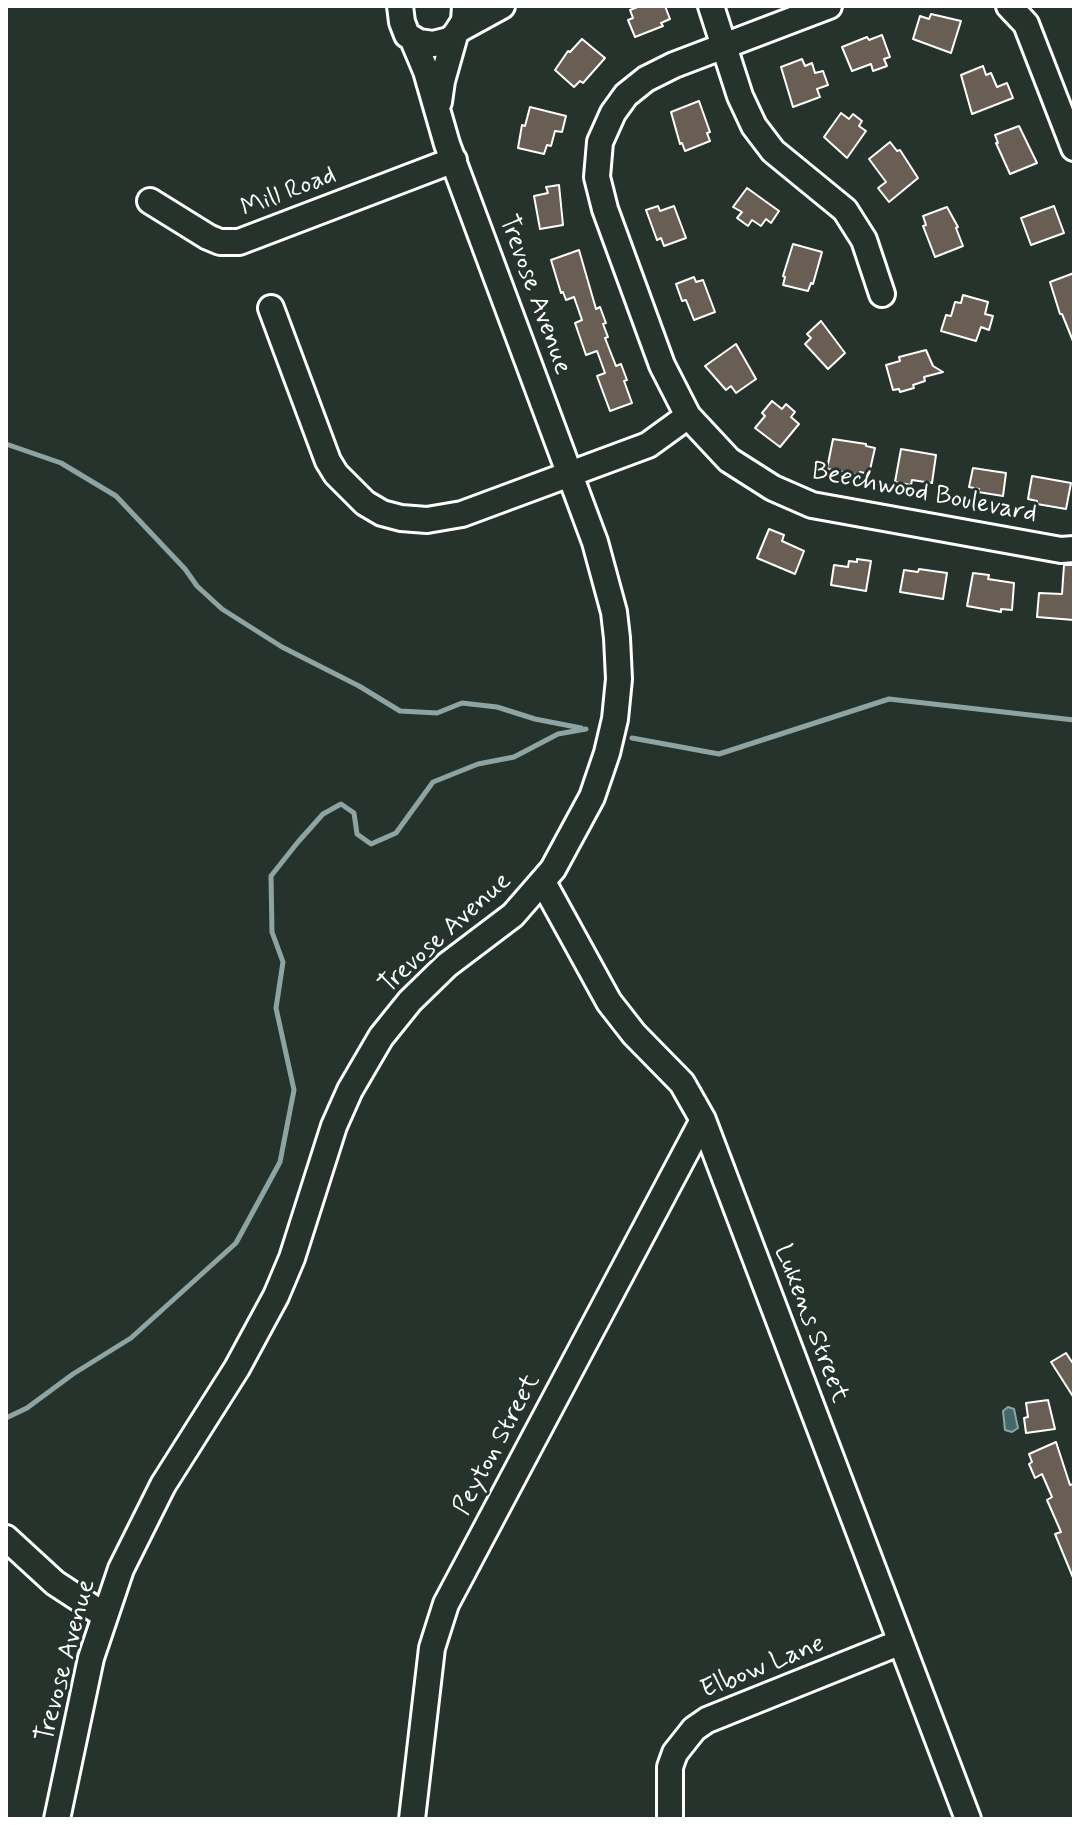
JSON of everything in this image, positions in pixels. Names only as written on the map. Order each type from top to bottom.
[{"type":"street","name":"Trevose Avenue","points":[[57,1819],[91,1658],[121,1569],[148,1512],[243,1358],[276,1296],[292,1258],[334,1126],[364,1062],[393,1020],[428,982],[513,915],[543,882],[564,852],[592,797],[615,719],[619,664],[614,612],[595,542],[447,144],[426,71],[413,40],[403,28],[400,6]]},
{"type":"street","points":[[413,40],[433,44],[449,40],[460,23],[502,6]]},
{"type":"street","points":[[711,6],[740,96],[754,126],[773,151],[845,210],[864,240],[882,294]]},
{"type":"street","name":"Beechwood Boulevard","points":[[829,6],[674,65],[646,79],[619,104],[600,142],[597,177],[605,209],[662,365],[688,416],[729,460],[773,488],[812,505],[1061,550],[1074,549]]},
{"type":"street","points":[[1009,6],[1026,24],[1074,148]]},
{"type":"street","name":"Trevose Avenue","points":[[439,113],[442,81],[460,23]]},
{"type":"street","name":"Mill Road","points":[[150,201],[208,237],[220,242],[239,242],[454,160]]},
{"type":"street","points":[[271,308],[328,461],[351,492],[365,503],[382,513],[401,518],[442,519],[648,445],[688,416]]},
{"type":"street","name":"Lukens Street","points":[[543,882],[609,1002],[634,1034],[682,1083],[703,1120],[968,1819]]},
{"type":"street","name":"Peyton Street","points":[[412,1819],[430,1661],[435,1633],[446,1604],[703,1120]]},
{"type":"street","points":[[6,1538],[55,1583],[104,1615]]},
{"type":"street","name":"Elbow Lane","points":[[670,1819],[670,1767],[675,1753],[694,1729],[707,1720],[901,1642]]},
{"type":"water","points":[[1008,1407],[1014,1409],[1018,1428],[1012,1432],[1005,1430],[1003,1411]]},
{"type":"building","points":[[640,6],[665,6],[670,19],[661,23],[663,26],[635,37],[628,20],[633,18],[630,10]]},
{"type":"building","points":[[931,14],[961,21],[951,53],[913,39],[920,16],[929,19]]},
{"type":"building","points":[[882,35],[890,57],[884,59],[887,66],[873,71],[871,64],[852,71],[842,47]]},
{"type":"building","points":[[582,39],[605,58],[583,83],[580,81],[574,87],[555,70],[568,51]]},
{"type":"building","points":[[802,59],[805,66],[812,63],[815,73],[823,71],[828,85],[817,89],[820,97],[793,107],[781,67]]},
{"type":"building","points":[[983,66],[986,75],[991,73],[997,87],[1007,83],[1013,98],[972,114],[961,75]]},
{"type":"building","points":[[699,101],[710,141],[685,151],[671,112]]},
{"type":"building","points":[[530,107],[566,116],[562,132],[555,131],[551,146],[547,145],[544,154],[518,148],[522,125],[525,126]]},
{"type":"building","points":[[841,113],[849,119],[853,114],[862,121],[859,126],[866,131],[847,158],[824,137]]},
{"type":"building","points":[[1019,126],[1037,163],[1010,174],[995,135]]},
{"type":"building","points":[[890,142],[897,151],[900,150],[918,178],[889,202],[878,188],[886,182],[869,159]]},
{"type":"building","points":[[559,185],[563,225],[540,229],[534,196],[548,193],[546,187]]},
{"type":"building","points":[[747,188],[779,211],[771,223],[766,219],[761,226],[752,220],[748,226],[737,218],[742,212],[733,207]]},
{"type":"building","points":[[658,206],[660,211],[674,206],[686,238],[664,246],[661,238],[657,240],[646,210]]},
{"type":"building","points":[[1054,206],[1064,233],[1031,245],[1021,218]]},
{"type":"building","points":[[947,207],[958,227],[963,246],[935,257],[923,226],[926,225],[923,216]]},
{"type":"building","points":[[793,244],[822,252],[808,291],[783,285]]},
{"type":"building","points":[[579,250],[596,309],[600,307],[606,323],[603,324],[608,337],[605,338],[616,366],[621,364],[632,403],[610,411],[597,376],[605,373],[597,351],[586,355],[575,323],[582,320],[574,297],[566,300],[561,293],[551,260]]},
{"type":"building","points":[[1074,273],[1074,341],[1073,341],[1050,282]]},
{"type":"building","points":[[694,277],[696,282],[703,280],[715,312],[694,320],[676,284]]},
{"type":"building","points":[[963,295],[988,302],[985,314],[993,316],[989,330],[981,327],[976,341],[941,331],[946,315],[951,316],[955,302],[961,303]]},
{"type":"building","points":[[821,321],[845,353],[828,369],[805,344],[811,338],[807,334]]},
{"type":"building","points":[[736,344],[756,379],[736,393],[731,386],[726,390],[705,366]]},
{"type":"building","points":[[926,350],[933,366],[943,372],[924,377],[925,381],[913,385],[914,388],[900,392],[899,389],[893,390],[886,365],[900,361],[899,357]]},
{"type":"building","points":[[772,401],[782,409],[786,404],[795,412],[791,417],[799,424],[780,447],[755,428]]},
{"type":"building","points":[[833,439],[875,448],[869,474],[827,469]]},
{"type":"building","points":[[901,449],[936,455],[932,483],[912,480],[911,485],[895,482]]},
{"type":"building","points":[[973,468],[1006,473],[1003,496],[978,492],[979,489],[969,487]]},
{"type":"building","points":[[1032,476],[1071,483],[1066,509],[1037,504],[1037,501],[1028,499]]},
{"type":"building","points":[[769,529],[784,535],[782,541],[804,551],[795,574],[757,558]]},
{"type":"building","points":[[857,559],[871,561],[866,591],[831,585],[834,565],[848,567],[849,561],[857,562]]},
{"type":"building","points":[[1064,565],[1074,565],[1074,620],[1037,617],[1039,593],[1062,594]]},
{"type":"building","points":[[919,569],[947,573],[943,599],[900,592],[904,570],[918,572]]},
{"type":"building","points":[[973,573],[1014,583],[1012,610],[1001,609],[1001,612],[967,606]]},
{"type":"building","points":[[1066,1353],[1074,1365],[1074,1398],[1051,1362]]},
{"type":"building","points":[[1048,1400],[1055,1429],[1026,1433],[1026,1403]]},
{"type":"building","points":[[1056,1442],[1070,1485],[1074,1484],[1074,1580],[1055,1534],[1061,1532],[1047,1500],[1052,1497],[1042,1474],[1035,1478],[1029,1464],[1032,1462],[1029,1454]]},
{"type":"waterway","points":[[6,444],[61,463],[116,496],[185,569],[197,586],[222,609],[282,647],[359,686],[400,711],[437,713],[462,703],[497,707],[535,719],[581,728]]},
{"type":"waterway","points":[[632,738],[719,754],[889,699],[1074,720]]},
{"type":"waterway","points":[[6,1418],[27,1408],[73,1374],[131,1338],[236,1243],[280,1162],[294,1090],[276,1008],[283,962],[272,932],[271,876],[298,842],[323,814],[341,804],[354,813],[357,834],[371,844],[396,833],[433,782],[478,764],[514,757],[558,734],[586,729]]}]
